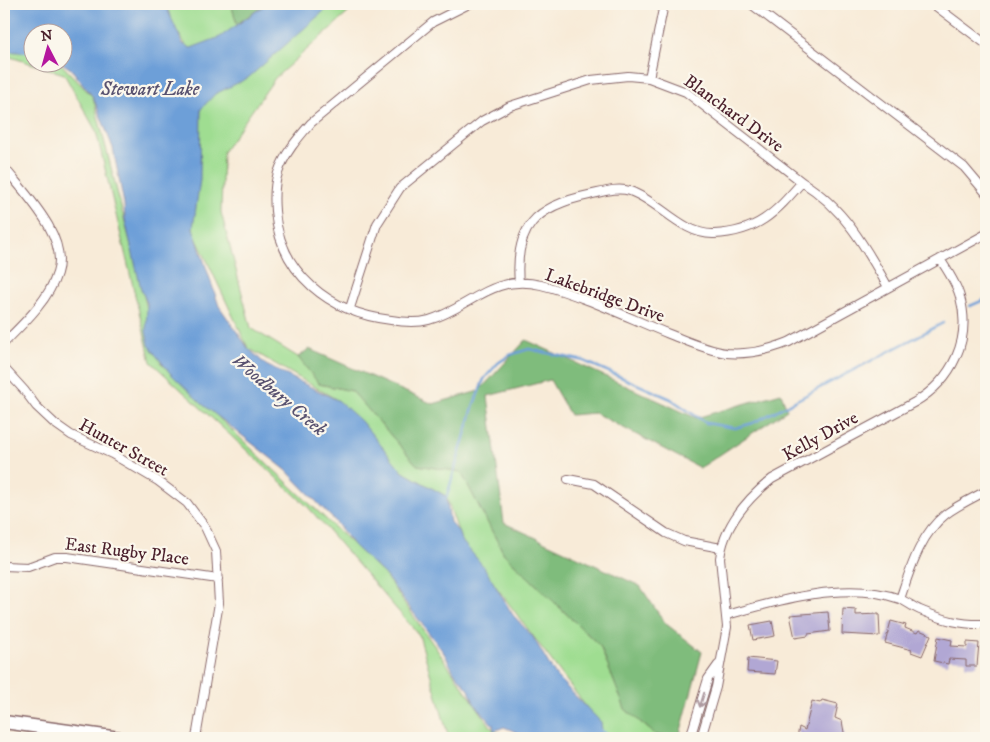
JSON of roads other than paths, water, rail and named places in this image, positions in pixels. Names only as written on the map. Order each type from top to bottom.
[{"type":"main road","points":[[4,722],[119,738]]},
{"type":"street","name":"Lakebridge Drive","points":[[469,4],[433,22],[310,123],[287,154],[278,174],[275,206],[277,232],[285,253],[297,271],[312,288],[329,300],[371,317],[392,320],[428,321],[494,288],[519,283],[542,285],[709,349],[739,353],[771,349],[789,342],[986,234]]},
{"type":"street","points":[[649,78],[664,4]]},
{"type":"street","points":[[751,4],[964,167],[986,193]]},
{"type":"street","points":[[933,4],[986,44]]},
{"type":"street","name":"Blanchard Drive","points":[[350,308],[377,224],[389,202],[400,188],[482,121],[510,106],[591,80],[628,76],[649,78],[686,92],[802,182],[817,191],[852,226],[888,287]]},
{"type":"street","points":[[4,167],[30,198],[49,226],[59,263],[57,274],[43,298],[4,343]]},
{"type":"street","points":[[519,283],[517,260],[521,242],[531,223],[544,210],[562,201],[616,189],[629,191],[654,204],[680,223],[694,230],[713,234],[751,228],[766,220],[802,182]]},
{"type":"street","name":"Kelly Drive","points":[[701,738],[716,686],[727,627],[721,548],[732,523],[755,492],[772,479],[921,398],[944,378],[960,350],[963,316],[960,295],[940,259]]},
{"type":"street","name":"Hunter Street","points":[[4,368],[36,406],[54,423],[71,435],[112,454],[158,480],[187,503],[205,527],[216,551],[219,603],[196,738]]},
{"type":"street","points":[[568,479],[594,484],[666,533],[684,541],[721,548]]},
{"type":"street","points":[[900,599],[916,555],[932,529],[944,515],[986,491]]},
{"type":"street","name":"East Rugby Place","points":[[4,566],[28,567],[55,557],[67,557],[218,579]]},
{"type":"street","points":[[727,615],[810,594],[855,593],[900,599],[919,610],[963,625],[986,624]]},
{"type":"street","name":"Kelly Drive","points":[[690,738],[708,679],[719,664]]},
{"type":"water","name":"Stewart Lake","points":[[4,4],[165,4],[183,44],[191,48],[220,37],[266,4],[332,4],[248,78],[215,94],[201,109],[200,180],[193,228],[219,306],[248,348],[266,365],[339,401],[361,421],[403,472],[446,496],[450,522],[458,531],[461,540],[484,567],[513,615],[533,637],[556,676],[601,722],[602,731],[597,738],[530,738],[504,727],[494,731],[493,725],[474,703],[469,690],[454,672],[444,653],[384,574],[354,546],[335,521],[286,470],[202,404],[170,373],[149,345],[146,332],[147,303],[141,289],[125,220],[124,204],[113,148],[93,97],[72,70],[72,22],[22,22],[22,52],[4,51]]},
{"type":"waterway","points":[[970,306],[986,299]]},
{"type":"waterway","points":[[446,499],[474,404],[484,379],[498,363],[510,355],[529,349],[584,361],[671,399],[706,423],[735,428],[753,423],[943,323]]},
{"type":"waterway","name":"Woodbury Creek","points":[[600,730],[612,738]]}]
